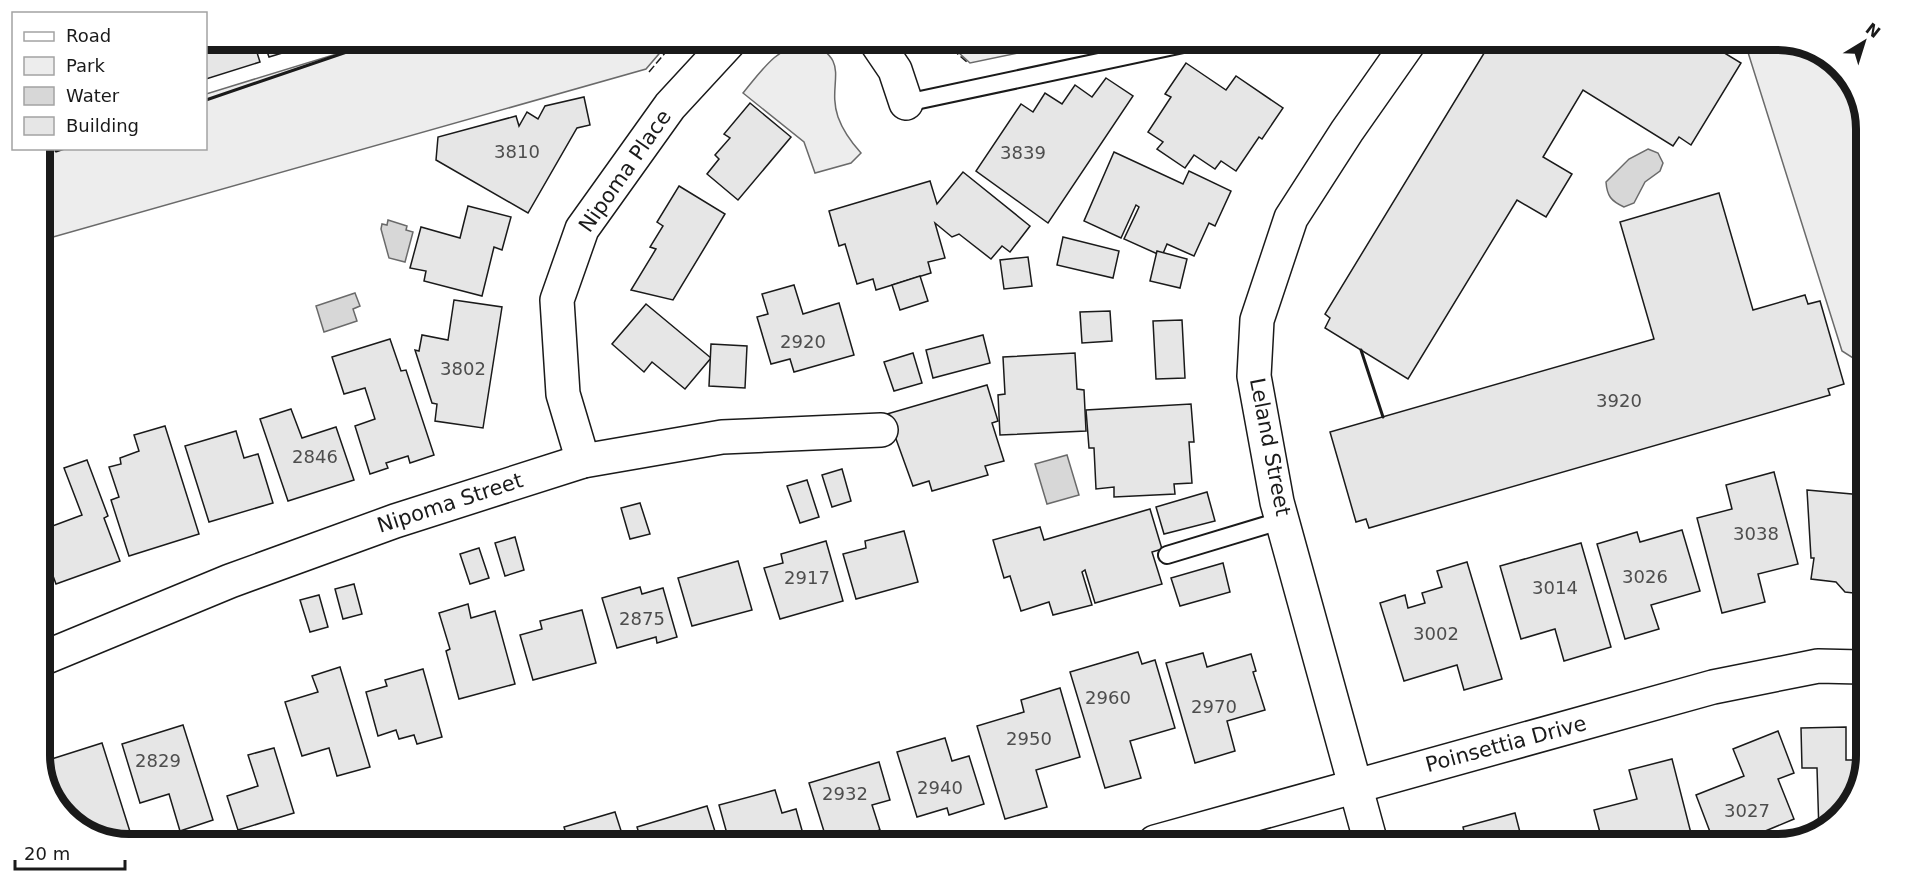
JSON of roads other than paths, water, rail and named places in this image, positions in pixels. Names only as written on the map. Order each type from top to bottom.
[{"type":"street","name":"Nipoma Place","points":[[583,461],[563,394],[557,300],[574,249],[582,229],[670,106],[722,50]]},
{"type":"street","points":[[882,50],[896,70],[906,103]]},
{"type":"street","name":"Leland Street","points":[[1369,834],[1283,520],[1254,376],[1257,320],[1291,218],[1347,131],[1404,50]]},
{"type":"street","name":"Nipoma Street","points":[[50,655],[241,577],[395,521],[583,461],[722,437],[881,430]]},
{"type":"street","name":"Poinsettia Drive","points":[[1183,834],[1713,687],[1818,666],[1856,667]]},
{"type":"lane","points":[[906,103],[1155,50]]},
{"type":"lane","points":[[1167,555],[1283,520]]},
{"type":"water","points":[[1648,149],[1658,153],[1663,163],[1660,171],[1645,182],[1634,203],[1624,207],[1616,203],[1610,198],[1606,182],[1629,159]]},
{"type":"water","points":[[388,220],[407,226],[406,230],[413,232],[405,262],[389,258],[381,229],[382,224],[387,225]]},
{"type":"water","points":[[355,293],[360,306],[353,309],[357,321],[324,332],[316,306]]},
{"type":"water","points":[[1067,455],[1079,495],[1047,504],[1035,464]]}]
